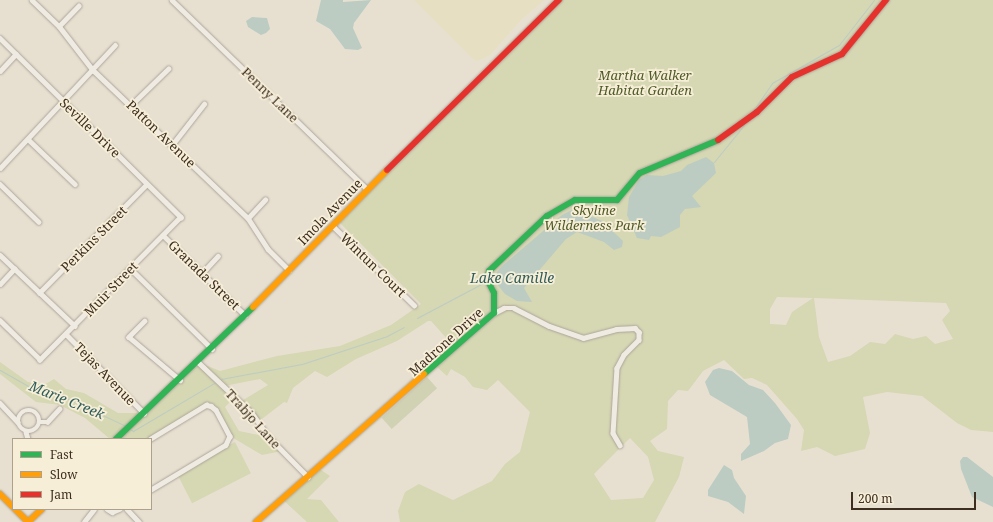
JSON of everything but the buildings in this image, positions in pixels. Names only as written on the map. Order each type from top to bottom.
[{"type":"street","name":"Patton Avenue","points":[[32,0],[59,26],[93,70],[248,218],[268,249],[288,270]]},
{"type":"street","name":"Penny Lane","points":[[172,0],[367,190]]},
{"type":"street","name":"Imola Avenue","points":[[117,438],[212,349],[332,225],[559,0]]},
{"type":"street","name":"Madrone Drive","points":[[256,522],[494,313],[494,293],[487,279],[489,271],[555,210],[575,200],[617,200],[640,172],[717,140],[756,112],[792,77],[842,54],[886,0]]},
{"type":"street","points":[[59,26],[78,6]]},
{"type":"street","name":"Seville Drive","points":[[0,38],[63,102],[181,216]]},
{"type":"street","points":[[0,168],[115,45]]},
{"type":"street","points":[[0,71],[16,54]]},
{"type":"street","points":[[131,105],[168,68]]},
{"type":"street","points":[[172,145],[204,104]]},
{"type":"street","points":[[28,139],[75,184]]},
{"type":"street","points":[[0,184],[39,222]]},
{"type":"street","name":"Perkins Street","points":[[39,293],[147,184]]},
{"type":"street","points":[[248,218],[265,200]]},
{"type":"street","name":"Muir Street","points":[[0,321],[40,360],[181,216]]},
{"type":"street","name":"Wintun Court","points":[[332,225],[414,305]]},
{"type":"street","name":"Granada Street","points":[[163,235],[245,315]]},
{"type":"street","points":[[0,255],[74,326]]},
{"type":"street","points":[[202,273],[218,256]]},
{"type":"street","points":[[0,284],[14,269]]},
{"type":"street","points":[[130,269],[212,349]]},
{"type":"street","points":[[494,313],[504,308],[514,308],[549,326],[583,338],[616,329],[635,328],[639,332],[639,340],[624,355],[617,368],[613,433],[620,445]]},
{"type":"street","points":[[145,321],[129,337],[180,380]]},
{"type":"street","name":"Tejas Avenue","points":[[67,334],[144,413]]},
{"type":"street","name":"Trabjo Lane","points":[[198,362],[252,414],[268,437],[308,477]]},
{"type":"street","points":[[0,403],[26,432],[28,438]]},
{"type":"street","points":[[152,438],[206,405],[212,406],[216,410],[230,436],[226,445],[152,489]]},
{"type":"street","points":[[40,422],[47,422],[59,409]]},
{"type":"street","points":[[18,422],[20,415],[30,410],[37,413],[40,422]]},
{"type":"street","points":[[26,432],[34,431],[40,422]]},
{"type":"street","points":[[0,494],[12,506]]},
{"type":"street","points":[[17,510],[28,522],[41,510]]},
{"type":"street","points":[[84,522],[93,510]]},
{"type":"street","points":[[128,510],[138,522]]},
{"type":"shaded area","points":[[414,0],[544,0],[522,19],[490,55],[478,61],[473,59]]},
{"type":"green space","name":"Skyline Wilderness Park","points":[[559,0],[993,0],[993,432],[971,430],[957,423],[922,396],[887,392],[863,397],[870,433],[865,449],[835,456],[817,447],[801,451],[804,430],[797,419],[767,385],[752,378],[744,379],[724,360],[703,371],[688,391],[678,390],[668,401],[667,429],[650,441],[658,451],[684,457],[679,477],[655,522],[400,522],[398,511],[405,492],[419,484],[453,500],[492,481],[505,464],[520,452],[530,412],[498,380],[487,390],[473,387],[465,377],[451,369],[447,376],[438,368],[429,359],[449,341],[431,321],[428,321],[397,341],[356,359],[327,377],[315,371],[293,388],[287,403],[284,402],[258,422],[240,402],[268,385],[260,379],[224,386],[235,397],[225,407],[239,431],[269,437],[282,451],[262,455],[230,436],[216,410],[206,405],[152,438],[109,438],[85,418],[60,405],[36,402],[0,374],[0,362],[28,382],[44,385],[54,379],[66,389],[84,393],[118,413],[144,413],[198,362],[220,371],[277,356],[340,346],[391,325],[421,304],[337,220]],"holes":[[[777,297],[813,298],[792,312],[786,325],[770,324],[770,309]],[[814,298],[946,303],[950,311],[942,320],[953,339],[935,344],[926,336],[913,339],[895,334],[885,344],[870,342],[850,356],[828,362],[819,337]],[[630,438],[648,457],[654,480],[643,498],[611,500],[594,474]]]},
{"type":"green space","points":[[427,377],[437,388],[392,429],[382,418]]},
{"type":"green space","points":[[235,442],[251,473],[192,503],[176,472]]},
{"type":"green space","points":[[318,468],[330,476],[307,499],[321,500],[339,522],[307,522],[282,499]]},
{"type":"water","points":[[321,0],[343,0],[343,2],[371,0],[354,23],[353,28],[362,48],[358,50],[345,49],[330,29],[316,21]]},
{"type":"water","points":[[252,17],[267,18],[270,29],[261,35],[248,27],[246,21]]},
{"type":"water","points":[[706,157],[714,163],[716,173],[692,196],[701,207],[685,209],[680,215],[680,227],[661,237],[651,236],[649,240],[637,238],[627,215],[629,197],[639,180],[647,175],[663,176],[681,171],[687,165]]},
{"type":"water","name":"Lake Camille","points":[[574,209],[602,221],[623,241],[622,247],[614,250],[604,242],[577,232],[566,239],[524,288],[532,302],[517,301],[505,294],[492,278],[502,266],[562,215]]},
{"type":"water","points":[[719,368],[732,371],[749,385],[763,390],[775,403],[791,425],[788,439],[775,443],[764,451],[741,461],[741,454],[750,444],[747,417],[710,395],[705,382],[713,370]]},
{"type":"water","points":[[963,457],[967,457],[993,477],[993,507],[972,497],[961,469],[960,461]]},
{"type":"water","points":[[724,465],[732,470],[734,478],[746,496],[744,514],[728,502],[708,496],[708,490]]},
{"type":"waterway","name":"Marie Creek","points":[[752,112],[772,83],[839,45],[874,0]]},
{"type":"waterway","name":"Marie Creek","points":[[714,162],[744,125]]},
{"type":"waterway","name":"Marie Creek","points":[[631,231],[634,228]]},
{"type":"waterway","name":"Marie Creek","points":[[417,318],[485,282]]},
{"type":"waterway","name":"Marie Creek","points":[[221,379],[302,364],[387,336],[404,327]]},
{"type":"waterway","name":"Marie Creek","points":[[0,370],[37,391],[64,397],[126,426]]},
{"type":"waterway","name":"Marie Creek","points":[[130,429],[133,431],[216,382]]},
{"type":"traffic: fast","points":[[424,374],[494,313],[494,293],[487,279],[489,271],[547,216],[575,200],[617,200],[640,173],[718,140]]},
{"type":"traffic: fast","points":[[117,438],[253,307]]},
{"type":"traffic: slow","points":[[253,307],[387,170]]},
{"type":"traffic: slow","points":[[256,522],[424,374]]},
{"type":"traffic: slow","points":[[0,494],[12,506]]},
{"type":"traffic: slow","points":[[16,510],[28,522]]},
{"type":"traffic: slow","points":[[28,522],[41,510]]},
{"type":"traffic: jam","points":[[387,170],[559,0]]},
{"type":"traffic: jam","points":[[718,140],[757,112],[792,77],[842,54],[886,0]]},
{"type":"park label","name":"Martha Walker Habitat Garden","points":[[645,84]]}]
